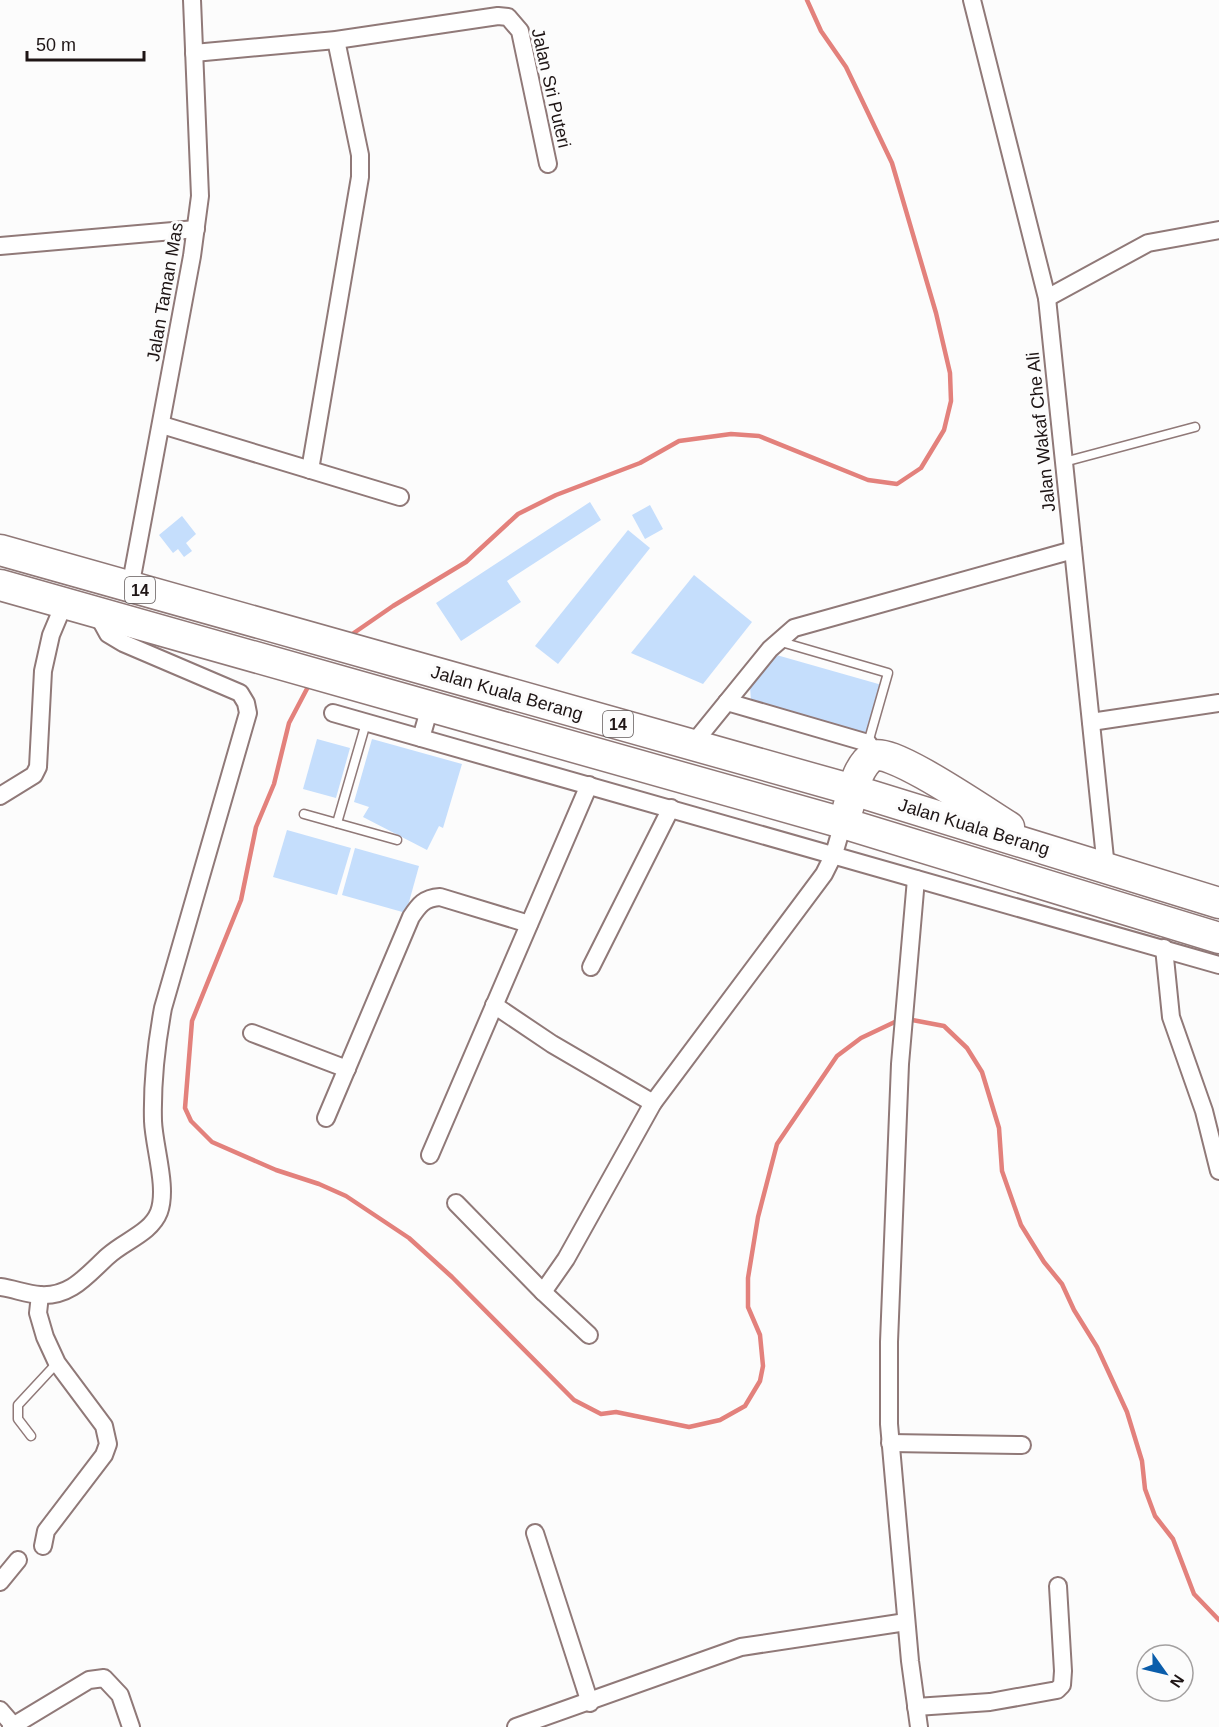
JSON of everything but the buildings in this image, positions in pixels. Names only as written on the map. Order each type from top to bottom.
[{"type":"highway","name":"Jalan Kuala Berang","points":[[0,550],[853,790],[1219,903]]},
{"type":"highway","name":"Jalan Kuala Berang","points":[[0,585],[843,823],[1219,938]]},
{"type":"highway","points":[[843,823],[853,790],[871,749],[896,758],[1044,849]]},
{"type":"street","name":"Jalan Taman Mas","points":[[130,588],[162,425],[200,196],[192,0]]},
{"type":"street","name":"Jalan Wakaf Che Ali","points":[[972,0],[1047,298],[1106,868]]},
{"type":"street","name":"Jalan Sri Puteri","points":[[194,53],[336,40],[498,16],[508,17],[520,31],[548,164]]},
{"type":"street","points":[[310,470],[360,177],[360,155],[336,40]]},
{"type":"street","points":[[0,246],[196,230]]},
{"type":"street","points":[[1047,298],[1148,243],[1219,230]]},
{"type":"street","points":[[162,425],[400,497]]},
{"type":"street","points":[[692,745],[777,641],[801,626],[1073,550]]},
{"type":"street","points":[[0,796],[34,775],[38,767],[43,671],[51,636],[64,604]]},
{"type":"street","points":[[0,1287],[40,1295],[63,1293],[88,1277],[115,1250],[153,1223],[159,1212],[162,1198],[153,1116],[157,1044],[163,1008],[248,713],[246,703],[240,693],[123,644],[108,634],[97,614]]},
{"type":"street","points":[[726,702],[871,749]]},
{"type":"street","points":[[1091,722],[1219,703]]},
{"type":"street","points":[[421,738],[430,707]]},
{"type":"street","points":[[333,713],[1219,965]]},
{"type":"street","points":[[430,1155],[589,785]]},
{"type":"street","points":[[591,967],[671,808]]},
{"type":"street","points":[[543,1292],[566,1259],[653,1102],[824,874],[834,854],[843,823]]},
{"type":"street","points":[[916,879],[900,1064],[889,1342],[890,1443],[906,1622],[919,1727]]},
{"type":"street","points":[[326,1118],[411,917],[428,898],[440,897],[529,924]]},
{"type":"street","points":[[1164,948],[1171,1017],[1204,1111],[1219,1171]]},
{"type":"street","points":[[494,1005],[561,1049],[653,1102]]},
{"type":"street","points":[[252,1033],[346,1069]]},
{"type":"street","points":[[456,1203],[543,1292],[589,1335]]},
{"type":"street","points":[[40,1295],[39,1322],[57,1363],[104,1426],[108,1444],[104,1455],[46,1531],[43,1546]]},
{"type":"street","points":[[890,1443],[1022,1446]]},
{"type":"street","points":[[535,1533],[590,1702]]},
{"type":"street","points":[[0,1582],[18,1560]]},
{"type":"street","points":[[916,1707],[990,1702],[1057,1690],[1062,1685],[1064,1671],[1058,1586]]},
{"type":"street","points":[[516,1727],[741,1647],[906,1622]]},
{"type":"street","points":[[0,1710],[12,1726],[89,1680],[104,1678],[120,1695],[131,1727]]},
{"type":"lane","points":[[1064,462],[1195,427]]},
{"type":"lane","points":[[777,641],[888,673],[871,749]]},
{"type":"lane","points":[[338,823],[366,723]]},
{"type":"lane","points":[[304,814],[397,840]]},
{"type":"lane","points":[[31,1437],[18,1419],[18,1406],[57,1363]]},
{"type":"waterway","points":[[348,637],[393,606],[466,562],[518,514],[556,495],[640,463],[679,441],[731,434],[759,436],[868,480],[897,484],[921,468],[944,430],[951,401],[950,373],[936,313],[892,163],[846,67],[821,31],[807,0]]},
{"type":"waterway","points":[[310,683],[289,723],[274,784],[256,827],[241,900],[192,1021],[185,1108],[191,1121],[212,1142],[276,1170],[319,1184],[346,1196],[409,1238],[452,1277],[574,1400],[601,1414],[616,1412],[689,1427],[720,1420],[745,1406],[760,1381],[763,1366],[760,1335],[748,1307],[748,1278],[758,1217],[777,1144],[837,1056],[861,1038],[899,1020]]},
{"type":"waterway","points":[[907,1019],[944,1026],[967,1048],[982,1072],[999,1128],[1002,1171],[1021,1225],[1044,1262],[1062,1284],[1074,1310],[1097,1347],[1127,1412],[1142,1461],[1145,1489],[1155,1516],[1173,1539],[1194,1594],[1219,1620]]}]
